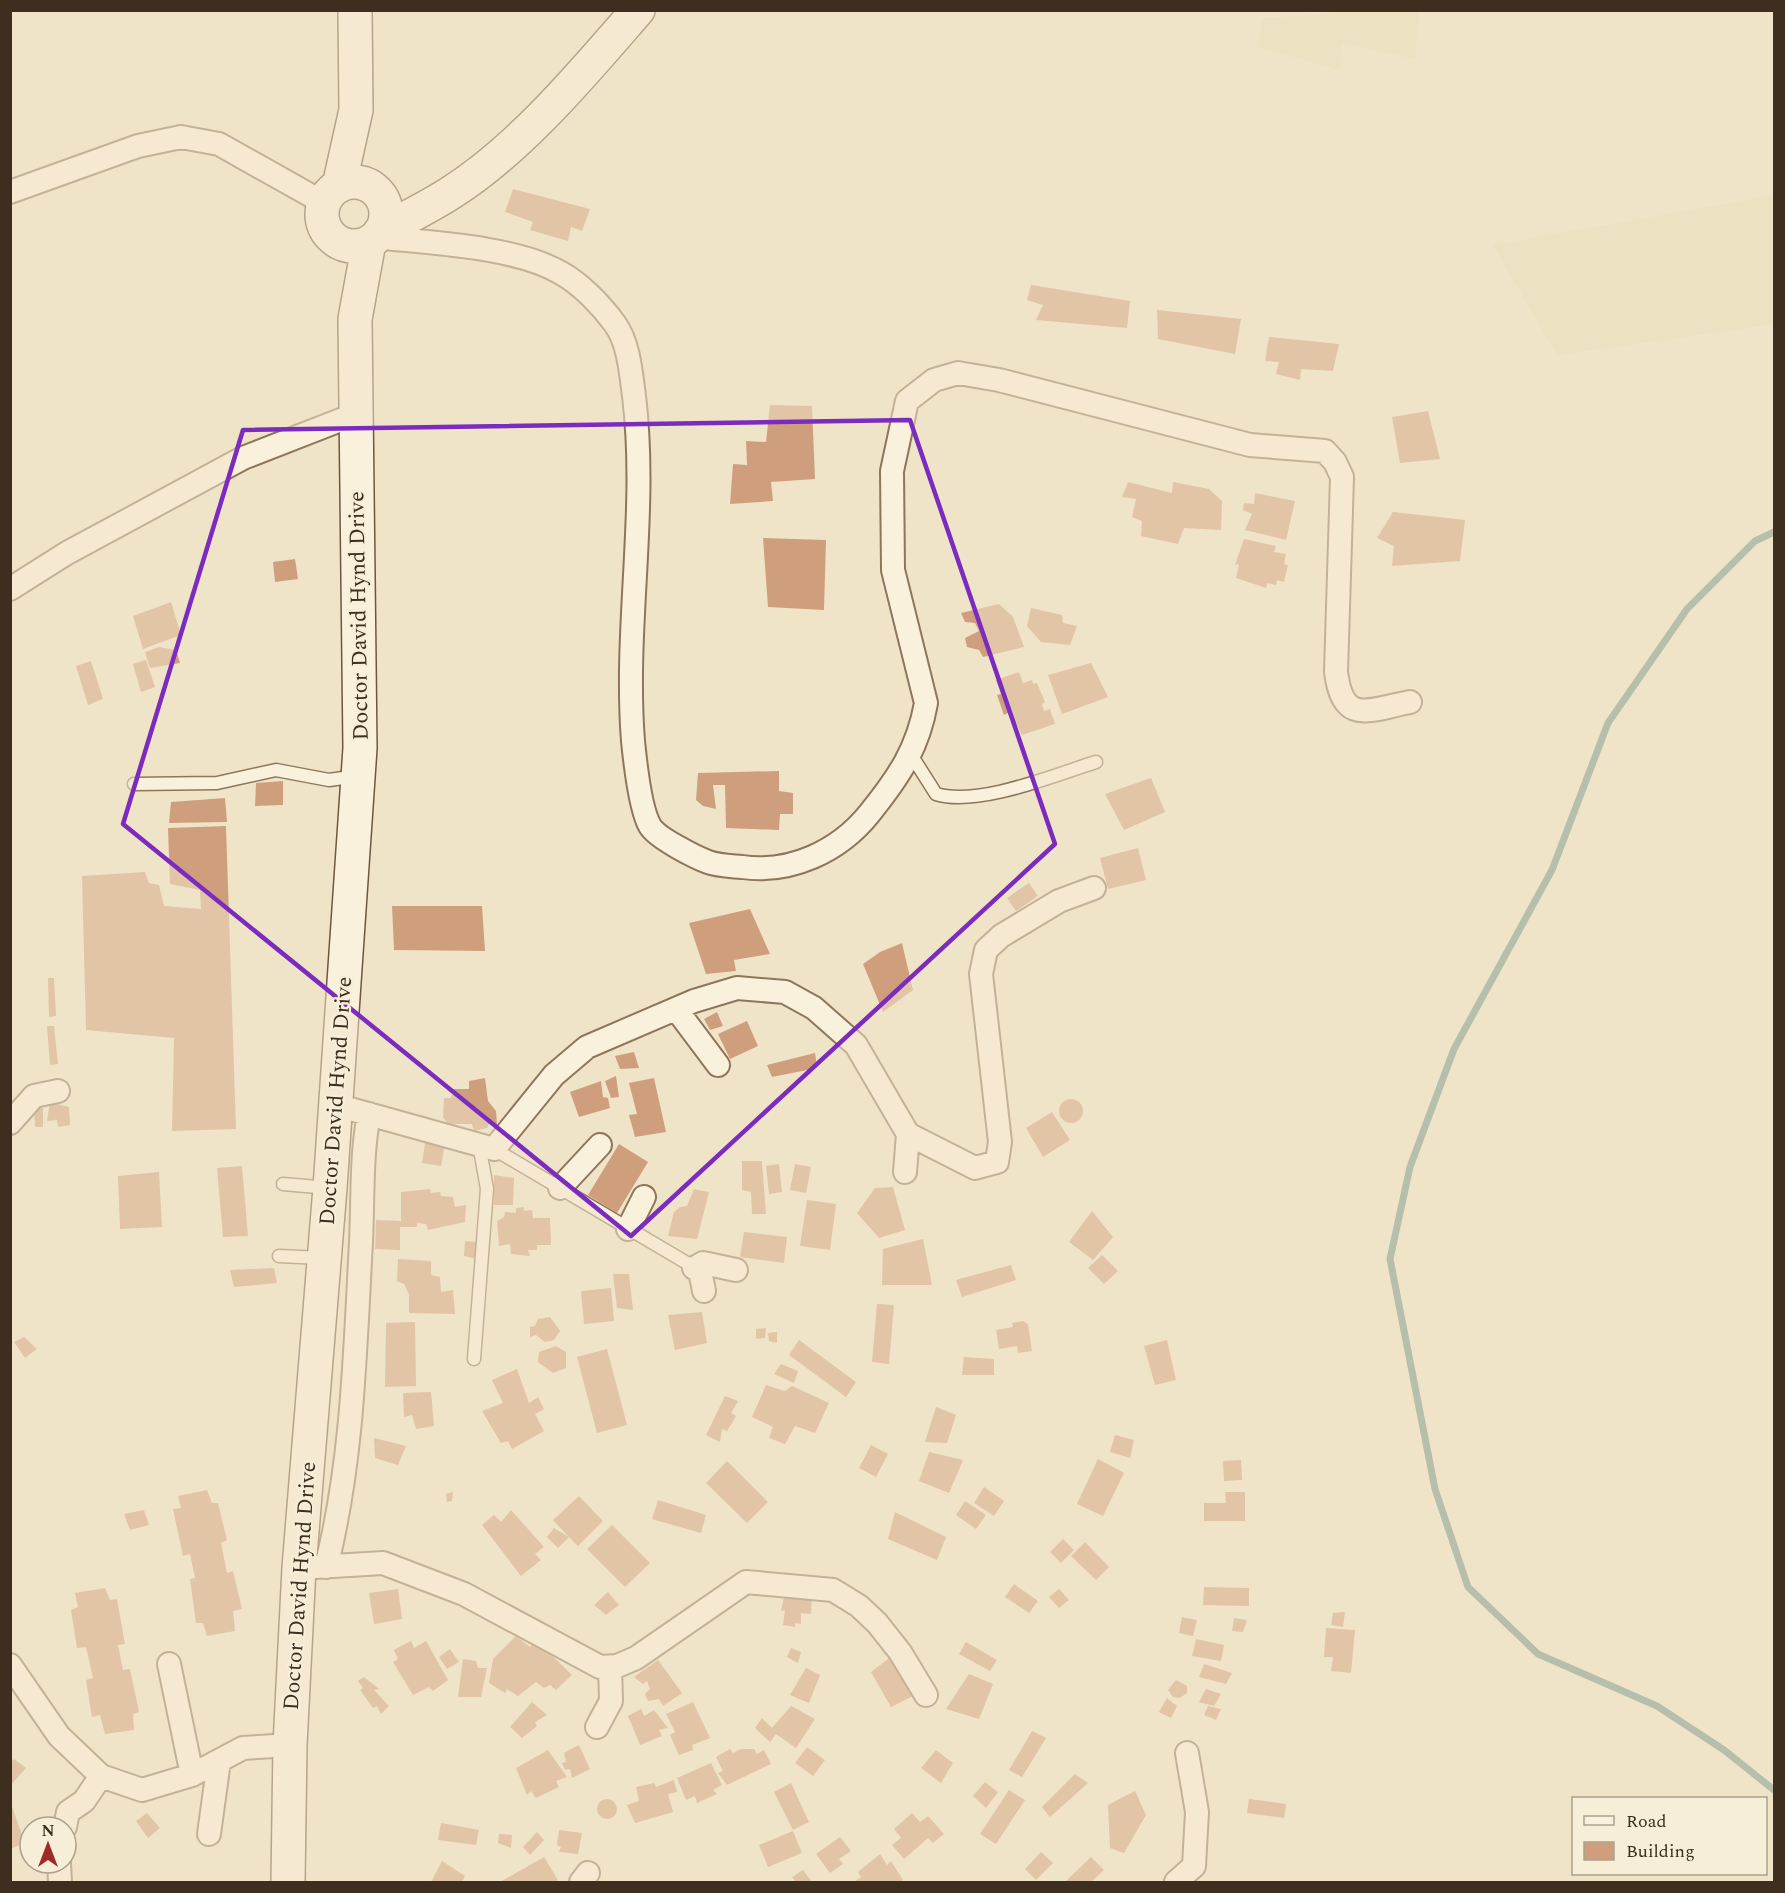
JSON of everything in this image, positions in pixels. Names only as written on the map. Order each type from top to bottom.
[{"type":"main road","points":[[355,10],[356,110],[378,193],[386,210],[366,238]]},
{"type":"main road","points":[[356,110],[325,226],[366,238],[453,191],[525,132],[570,87],[638,10]]},
{"type":"main road","points":[[332,195],[361,183],[378,193],[453,191]]},
{"type":"main road","name":"Doctor David Hynd Drive","points":[[288,1882],[290,1745],[312,1568],[324,1258],[360,748],[355,319],[366,238]]},
{"type":"street","points":[[10,192],[138,146],[181,137],[219,144],[332,195]]},
{"type":"street","points":[[366,238],[519,256],[561,272],[582,288],[617,326],[630,366],[640,445],[629,688],[635,773],[650,827],[680,848],[711,863],[757,869],[787,866],[816,857],[836,846],[866,818],[902,771],[923,721],[926,703],[893,570],[892,471],[907,401],[933,380],[958,373],[999,380],[1250,445],[1325,451],[1335,462],[1342,477],[1336,672],[1338,688],[1345,704],[1357,711],[1410,702]]},
{"type":"street","points":[[10,589],[67,553],[243,458],[356,414]]},
{"type":"street","points":[[336,1106],[487,1147],[554,1075],[587,1047],[676,1009],[737,988],[785,992],[814,1008],[856,1045],[908,1134],[975,1168],[997,1162],[1000,1142],[981,974],[986,950],[1001,936],[1059,901],[1094,888]]},
{"type":"street","points":[[676,1009],[718,1065]]},
{"type":"street","points":[[10,1124],[34,1096],[58,1090]]},
{"type":"street","points":[[312,1568],[340,1512],[355,1349],[369,1114]]},
{"type":"street","points":[[905,1172],[908,1134]]},
{"type":"street","points":[[560,1188],[600,1145]]},
{"type":"street","points":[[628,1228],[644,1197]]},
{"type":"street","points":[[696,1273],[704,1246]]},
{"type":"street","points":[[696,1273],[703,1263],[736,1270]]},
{"type":"street","points":[[312,1568],[383,1563],[464,1594],[502,1619],[600,1667],[610,1667],[636,1658],[746,1582],[833,1590],[859,1606],[900,1652],[926,1695]]},
{"type":"street","points":[[169,1664],[192,1775]]},
{"type":"street","points":[[10,1665],[59,1736],[101,1776],[142,1790],[192,1775],[243,1748],[290,1745]]},
{"type":"street","points":[[597,1727],[611,1701],[610,1667]]},
{"type":"street","points":[[1176,1882],[1194,1866],[1197,1812],[1187,1753]]},
{"type":"street","points":[[209,1834],[219,1761]]},
{"type":"street","points":[[67,1815],[68,1812],[84,1801],[101,1776]]},
{"type":"lane","points":[[910,753],[936,794],[960,799],[990,794],[1096,762]]},
{"type":"lane","points":[[134,784],[217,783],[276,770],[329,780],[358,776]]},
{"type":"lane","points":[[474,1359],[487,1147],[628,1228],[696,1273]]},
{"type":"lane","points":[[283,1184],[330,1188]]},
{"type":"lane","points":[[279,1256],[324,1258]]},
{"type":"highlighted area","points":[[910,420],[1055,844],[631,1236],[123,824],[243,430]]},
{"type":"shaded area","points":[[1331,11],[1419,11],[1415,59],[1342,43],[1339,70],[1259,47],[1262,18],[1330,14]]},
{"type":"shaded area","points":[[1774,195],[1774,324],[1557,355],[1493,245]]},
{"type":"building","points":[[513,189],[590,209],[582,231],[571,227],[568,241],[530,230],[533,222],[505,212]]},
{"type":"building","points":[[1031,285],[1130,301],[1127,328],[1036,320],[1043,305],[1027,300]]},
{"type":"building","points":[[1157,310],[1241,319],[1235,354],[1158,339]]},
{"type":"building","points":[[1269,337],[1339,344],[1333,371],[1301,369],[1300,380],[1276,374],[1279,362],[1265,361]]},
{"type":"building","points":[[770,405],[812,406],[815,479],[771,482],[773,501],[730,504],[733,464],[747,465],[746,441],[766,442]]},
{"type":"building","points":[[1428,411],[1440,459],[1400,463],[1392,417]]},
{"type":"building","points":[[1128,482],[1172,493],[1173,482],[1209,489],[1222,501],[1221,530],[1184,528],[1178,544],[1141,536],[1142,521],[1132,517],[1136,499],[1122,497]]},
{"type":"building","points":[[1255,493],[1295,501],[1286,540],[1245,530],[1252,514],[1243,510],[1244,503],[1254,504]]},
{"type":"building","points":[[1393,512],[1465,520],[1460,561],[1392,566],[1394,546],[1377,538]]},
{"type":"building","points":[[763,538],[826,540],[824,610],[768,607]]},
{"type":"building","points":[[1244,539],[1276,546],[1274,552],[1286,554],[1284,564],[1288,565],[1284,582],[1277,580],[1276,585],[1267,583],[1266,588],[1236,578],[1239,564],[1235,565]]},
{"type":"building","points":[[295,559],[298,579],[275,582],[273,562]]},
{"type":"building","points":[[171,602],[181,635],[143,649],[133,616]]},
{"type":"building","points":[[999,604],[1013,617],[1024,647],[983,657],[979,650],[967,647],[965,638],[979,631],[975,623],[965,622],[961,613]]},
{"type":"building","points":[[1031,608],[1062,615],[1063,623],[1077,626],[1070,645],[1041,642],[1027,626]]},
{"type":"building","points":[[159,647],[176,650],[180,663],[150,668],[145,652]]},
{"type":"building","points":[[146,660],[155,687],[141,692],[133,664]]},
{"type":"building","points":[[91,661],[103,699],[88,705],[76,666]]},
{"type":"building","points":[[1091,663],[1108,697],[1062,714],[1048,675]]},
{"type":"building","points":[[1019,672],[1023,683],[1032,680],[1033,684],[1037,683],[1045,702],[1042,704],[1044,711],[1050,709],[1055,724],[1022,735],[1010,712],[1004,715],[997,695],[1001,694],[996,680]]},
{"type":"building","points":[[779,771],[779,791],[793,793],[793,814],[780,814],[779,830],[726,828],[725,785],[713,785],[716,809],[703,806],[696,800],[698,773]]},
{"type":"building","points":[[1151,778],[1165,812],[1124,830],[1105,794]]},
{"type":"building","points":[[283,781],[283,805],[255,806],[256,783]]},
{"type":"building","points":[[225,798],[227,822],[169,823],[171,802]]},
{"type":"building","points":[[226,826],[236,1129],[172,1131],[174,1038],[86,1030],[82,876],[145,872],[149,883],[159,885],[164,906],[201,909],[200,890],[170,884],[168,828]]},
{"type":"building","points":[[1138,848],[1146,880],[1108,889],[1100,858]]},
{"type":"building","points":[[1029,883],[1038,896],[1016,911],[1007,898]]},
{"type":"building","points":[[392,906],[482,906],[485,951],[394,950]]},
{"type":"building","points":[[750,909],[770,954],[734,960],[736,971],[706,974],[689,923]]},
{"type":"building","points":[[902,943],[913,990],[883,1012],[863,964],[880,952]]},
{"type":"building","points":[[48,978],[54,978],[56,1016],[49,1017]]},
{"type":"building","points":[[717,1012],[723,1026],[710,1030],[704,1019]]},
{"type":"building","points":[[747,1021],[758,1046],[730,1059],[718,1034]]},
{"type":"building","points":[[47,1026],[54,1026],[58,1064],[50,1065]]},
{"type":"building","points":[[634,1052],[639,1068],[620,1069],[615,1056]]},
{"type":"building","points":[[815,1053],[817,1068],[772,1077],[767,1065]]},
{"type":"building","points":[[616,1076],[619,1097],[611,1098],[605,1081]]},
{"type":"building","points":[[485,1078],[488,1101],[496,1111],[497,1124],[489,1124],[487,1128],[474,1131],[472,1124],[448,1124],[443,1117],[444,1098],[451,1098],[454,1089],[469,1089],[469,1081]]},
{"type":"building","points":[[654,1078],[666,1132],[635,1137],[629,1115],[637,1114],[629,1083]]},
{"type":"building","points":[[601,1081],[603,1097],[608,1098],[610,1108],[579,1117],[570,1092]]},
{"type":"building","points":[[1071,1099],[1080,1102],[1083,1111],[1080,1120],[1071,1123],[1062,1120],[1059,1111],[1062,1102]]},
{"type":"building","points":[[50,1102],[69,1107],[70,1125],[58,1127],[57,1120],[47,1121]]},
{"type":"building","points":[[34,1107],[43,1108],[43,1127],[35,1127]]},
{"type":"building","points":[[1052,1112],[1070,1140],[1043,1157],[1026,1128]]},
{"type":"building","points":[[425,1143],[445,1144],[441,1166],[422,1163]]},
{"type":"building","points":[[619,1144],[648,1162],[617,1213],[588,1195]]},
{"type":"building","points":[[742,1161],[762,1161],[766,1214],[752,1214],[751,1192],[742,1190]]},
{"type":"building","points":[[779,1164],[782,1192],[769,1194],[766,1166]]},
{"type":"building","points":[[795,1164],[811,1167],[806,1193],[790,1190]]},
{"type":"building","points":[[242,1166],[248,1236],[223,1237],[217,1168]]},
{"type":"building","points":[[159,1172],[162,1227],[120,1229],[118,1176]]},
{"type":"building","points":[[494,1175],[514,1178],[513,1205],[494,1205]]},
{"type":"building","points":[[893,1187],[905,1230],[879,1238],[857,1213],[875,1188]]},
{"type":"building","points":[[430,1189],[431,1193],[440,1192],[441,1196],[453,1197],[455,1207],[466,1205],[465,1222],[428,1230],[426,1224],[417,1223],[417,1227],[400,1227],[400,1250],[375,1249],[376,1220],[401,1221],[401,1192]]},
{"type":"building","points":[[694,1189],[709,1192],[697,1239],[668,1236],[674,1212],[680,1207],[687,1206]]},
{"type":"building","points":[[807,1200],[836,1204],[830,1250],[800,1246]]},
{"type":"building","points":[[524,1207],[524,1211],[532,1210],[533,1218],[550,1218],[551,1245],[537,1245],[537,1250],[528,1250],[530,1256],[511,1254],[510,1244],[499,1246],[497,1221],[504,1217],[505,1212],[516,1213],[516,1208]]},
{"type":"building","points":[[1092,1211],[1113,1237],[1093,1260],[1069,1242]]},
{"type":"building","points":[[744,1232],[787,1237],[784,1263],[740,1257]]},
{"type":"building","points":[[923,1239],[932,1285],[882,1285],[883,1249]]},
{"type":"building","points":[[465,1241],[476,1242],[476,1259],[464,1256]]},
{"type":"building","points":[[1102,1255],[1118,1271],[1104,1284],[1088,1268]]},
{"type":"building","points":[[398,1259],[431,1261],[431,1275],[440,1277],[441,1292],[453,1290],[455,1314],[409,1313],[409,1294],[404,1284],[397,1281]]},
{"type":"building","points":[[1011,1265],[1016,1280],[962,1297],[956,1280]]},
{"type":"building","points":[[274,1268],[277,1283],[234,1287],[230,1270]]},
{"type":"building","points":[[613,1274],[629,1274],[633,1310],[617,1308]]},
{"type":"building","points":[[611,1288],[614,1321],[584,1324],[581,1291]]},
{"type":"building","points":[[877,1304],[894,1305],[889,1364],[872,1362]]},
{"type":"building","points":[[702,1312],[707,1343],[675,1350],[668,1315]]},
{"type":"building","points":[[550,1317],[560,1331],[554,1340],[545,1342],[536,1335],[530,1337],[530,1327],[535,1326],[538,1319]]},
{"type":"building","points":[[1023,1321],[1028,1324],[1032,1351],[1018,1353],[1017,1346],[999,1349],[996,1330],[1013,1327],[1012,1323]]},
{"type":"building","points":[[415,1322],[416,1386],[385,1387],[386,1323]]},
{"type":"building","points":[[766,1328],[765,1338],[756,1339],[756,1329]]},
{"type":"building","points":[[777,1332],[777,1343],[769,1341],[768,1333]]},
{"type":"building","points":[[24,1337],[37,1349],[25,1358],[14,1342]]},
{"type":"building","points":[[799,1340],[856,1382],[846,1397],[789,1355]]},
{"type":"building","points":[[1167,1340],[1176,1380],[1155,1385],[1144,1346]]},
{"type":"building","points":[[556,1346],[566,1352],[566,1368],[553,1373],[538,1362],[539,1352]]},
{"type":"building","points":[[607,1349],[627,1425],[597,1433],[577,1357]]},
{"type":"building","points":[[964,1357],[994,1359],[994,1375],[962,1375]]},
{"type":"building","points":[[781,1364],[798,1371],[794,1383],[774,1374]]},
{"type":"building","points":[[517,1369],[529,1403],[538,1397],[544,1409],[535,1414],[544,1431],[512,1449],[508,1441],[501,1443],[482,1411],[503,1403],[492,1380]]},
{"type":"building","points":[[766,1385],[785,1391],[792,1386],[829,1403],[815,1433],[795,1426],[785,1444],[769,1438],[773,1427],[752,1417]]},
{"type":"building","points":[[431,1392],[434,1426],[416,1429],[412,1415],[404,1417],[403,1393]]},
{"type":"building","points":[[725,1396],[738,1401],[731,1413],[736,1416],[727,1431],[722,1429],[720,1442],[706,1435]]},
{"type":"building","points":[[936,1407],[956,1415],[947,1443],[925,1442]]},
{"type":"building","points":[[1115,1435],[1134,1440],[1130,1458],[1110,1452]]},
{"type":"building","points":[[374,1438],[406,1446],[398,1465],[375,1458]]},
{"type":"building","points":[[871,1445],[888,1454],[876,1477],[859,1468]]},
{"type":"building","points":[[929,1452],[963,1460],[949,1493],[919,1481]]},
{"type":"building","points":[[1098,1459],[1124,1473],[1103,1516],[1077,1504]]},
{"type":"building","points":[[1241,1460],[1242,1480],[1224,1481],[1223,1461]]},
{"type":"building","points":[[727,1461],[768,1502],[747,1523],[706,1483]]},
{"type":"building","points":[[984,1487],[1004,1501],[994,1516],[974,1503]]},
{"type":"building","points":[[207,1490],[212,1503],[218,1503],[227,1540],[221,1543],[227,1573],[233,1571],[242,1609],[233,1611],[235,1631],[207,1636],[203,1623],[196,1623],[190,1579],[195,1578],[190,1554],[183,1556],[173,1509],[181,1508],[178,1496]]},
{"type":"building","points":[[453,1492],[452,1501],[447,1502],[446,1494]]},
{"type":"building","points":[[1225,1492],[1245,1492],[1245,1521],[1204,1521],[1204,1503],[1226,1503]]},
{"type":"building","points":[[579,1496],[603,1521],[578,1546],[553,1520]]},
{"type":"building","points":[[658,1500],[706,1515],[701,1533],[652,1519]]},
{"type":"building","points":[[965,1501],[986,1515],[976,1529],[956,1515]]},
{"type":"building","points":[[144,1510],[149,1525],[130,1530],[124,1514]]},
{"type":"building","points":[[511,1510],[544,1547],[535,1554],[541,1560],[521,1576],[482,1525],[494,1515],[501,1522]]},
{"type":"building","points":[[895,1512],[946,1537],[937,1560],[888,1539]]},
{"type":"building","points":[[612,1525],[650,1563],[625,1587],[587,1549]]},
{"type":"building","points":[[554,1528],[569,1537],[558,1548],[547,1537]]},
{"type":"building","points":[[1063,1539],[1074,1550],[1061,1563],[1050,1552]]},
{"type":"building","points":[[1085,1542],[1109,1567],[1096,1580],[1071,1556]]},
{"type":"building","points":[[1014,1584],[1038,1601],[1029,1613],[1005,1597]]},
{"type":"building","points":[[1204,1587],[1249,1588],[1249,1606],[1203,1605]]},
{"type":"building","points":[[105,1588],[110,1600],[117,1599],[125,1644],[118,1645],[123,1670],[130,1669],[139,1712],[133,1714],[134,1730],[105,1734],[100,1715],[92,1717],[86,1680],[93,1678],[86,1647],[77,1648],[71,1610],[78,1607],[75,1593]]},
{"type":"building","points":[[398,1589],[402,1619],[374,1624],[369,1593]]},
{"type":"building","points":[[1059,1589],[1069,1600],[1059,1608],[1049,1597]]},
{"type":"building","points":[[608,1592],[619,1605],[606,1615],[594,1605]]},
{"type":"building","points":[[785,1593],[812,1597],[811,1614],[801,1613],[801,1624],[795,1623],[795,1627],[783,1625],[785,1610],[781,1611]]},
{"type":"building","points":[[1345,1612],[1343,1627],[1331,1625],[1333,1613]]},
{"type":"building","points":[[1182,1617],[1197,1620],[1193,1636],[1179,1633]]},
{"type":"building","points":[[1234,1618],[1247,1620],[1243,1632],[1232,1631]]},
{"type":"building","points":[[1326,1628],[1355,1630],[1351,1673],[1331,1671],[1333,1657],[1324,1657]]},
{"type":"building","points":[[516,1636],[530,1647],[536,1640],[572,1675],[556,1690],[550,1685],[544,1688],[536,1682],[518,1696],[507,1689],[505,1693],[489,1683],[493,1659]]},
{"type":"building","points":[[1196,1639],[1224,1645],[1221,1661],[1192,1656]]},
{"type":"building","points":[[411,1641],[414,1648],[426,1641],[448,1680],[433,1691],[429,1687],[413,1695],[393,1662],[398,1659],[394,1650]]},
{"type":"building","points":[[966,1642],[997,1660],[990,1671],[959,1654]]},
{"type":"building","points":[[791,1648],[801,1652],[798,1663],[787,1657]]},
{"type":"building","points":[[450,1649],[459,1662],[447,1669],[439,1657]]},
{"type":"building","points":[[892,1656],[915,1695],[891,1707],[871,1672]]},
{"type":"building","points":[[463,1659],[476,1661],[478,1668],[487,1668],[481,1697],[458,1697]]},
{"type":"building","points":[[658,1660],[682,1693],[663,1706],[659,1699],[648,1701],[645,1694],[650,1689],[647,1681],[643,1684],[634,1677]]},
{"type":"building","points":[[1204,1664],[1232,1673],[1226,1684],[1199,1677]]},
{"type":"building","points":[[806,1668],[820,1675],[809,1703],[790,1695]]},
{"type":"building","points":[[969,1674],[993,1684],[979,1719],[946,1709]]},
{"type":"building","points":[[364,1677],[379,1689],[374,1690],[389,1706],[381,1714],[377,1706],[373,1708],[360,1690],[363,1688],[358,1681]]},
{"type":"building","points":[[1176,1680],[1187,1686],[1187,1693],[1180,1698],[1173,1697],[1168,1690]]},
{"type":"building","points":[[1206,1689],[1221,1694],[1214,1706],[1199,1702]]},
{"type":"building","points":[[1167,1698],[1177,1706],[1171,1718],[1159,1712]]},
{"type":"building","points":[[532,1702],[547,1715],[535,1722],[537,1726],[522,1738],[510,1727]]},
{"type":"building","points":[[693,1702],[710,1738],[692,1745],[693,1750],[679,1755],[670,1735],[675,1732],[666,1714]]},
{"type":"building","points":[[791,1706],[815,1719],[796,1748],[776,1734],[770,1742],[755,1728],[762,1718],[772,1728]]},
{"type":"building","points":[[1208,1706],[1221,1709],[1216,1720],[1204,1715]]},
{"type":"building","points":[[641,1709],[644,1716],[654,1710],[668,1728],[659,1730],[662,1736],[640,1745],[628,1716]]},
{"type":"building","points":[[1032,1731],[1046,1738],[1022,1777],[1009,1770]]},
{"type":"building","points":[[579,1745],[590,1769],[572,1778],[570,1769],[565,1770],[562,1763],[566,1762],[564,1753]]},
{"type":"building","points":[[807,1747],[825,1760],[813,1776],[795,1763]]},
{"type":"building","points":[[730,1749],[733,1753],[741,1749],[754,1749],[757,1754],[764,1750],[771,1764],[727,1785],[718,1773],[723,1771],[716,1757]]},
{"type":"building","points":[[548,1750],[567,1777],[556,1781],[559,1787],[536,1798],[531,1791],[527,1795],[516,1768]]},
{"type":"building","points":[[936,1750],[953,1763],[941,1783],[921,1768]]},
{"type":"building","points":[[14,1759],[26,1768],[10,1786],[10,1763]]},
{"type":"building","points":[[711,1763],[722,1785],[713,1790],[717,1794],[697,1803],[695,1796],[686,1800],[677,1778]]},
{"type":"building","points":[[1075,1774],[1088,1783],[1050,1817],[1042,1807]]},
{"type":"building","points":[[674,1780],[677,1792],[668,1794],[673,1812],[635,1823],[627,1805],[639,1801],[636,1787],[654,1783],[656,1787]]},
{"type":"building","points":[[985,1782],[998,1792],[986,1808],[973,1796]]},
{"type":"building","points":[[791,1783],[809,1822],[793,1830],[774,1792]]},
{"type":"building","points":[[1009,1790],[1025,1800],[996,1844],[980,1834]]},
{"type":"building","points":[[1135,1791],[1146,1815],[1124,1853],[1110,1848],[1108,1805]]},
{"type":"building","points":[[607,1799],[614,1802],[617,1809],[614,1816],[607,1819],[600,1816],[597,1809],[600,1802]]},
{"type":"building","points":[[1249,1799],[1286,1804],[1284,1818],[1247,1813]]},
{"type":"building","points":[[10,1801],[18,1823],[18,1846],[10,1849]]},
{"type":"building","points":[[147,1813],[160,1828],[148,1838],[136,1821]]},
{"type":"building","points":[[912,1813],[920,1822],[928,1816],[944,1834],[933,1843],[928,1838],[904,1859],[892,1845],[901,1838],[894,1829]]},
{"type":"building","points":[[441,1823],[479,1830],[476,1845],[438,1840]]},
{"type":"building","points":[[559,1830],[582,1833],[578,1854],[559,1852],[561,1847],[557,1845]]},
{"type":"building","points":[[793,1831],[802,1853],[768,1867],[759,1845]]},
{"type":"building","points":[[537,1832],[544,1840],[530,1855],[523,1847]]},
{"type":"building","points":[[499,1834],[512,1835],[511,1848],[498,1843]]},
{"type":"building","points":[[840,1837],[851,1851],[839,1859],[843,1864],[830,1873],[816,1854]]},
{"type":"building","points":[[1041,1852],[1053,1863],[1036,1880],[1025,1869]]},
{"type":"building","points":[[880,1854],[887,1865],[891,1861],[903,1880],[900,1882],[854,1882],[861,1877],[858,1872]]},
{"type":"building","points":[[544,1857],[558,1880],[553,1882],[500,1882]]},
{"type":"building","points":[[1091,1857],[1104,1870],[1091,1882],[1065,1882]]},
{"type":"building","points":[[442,1861],[465,1876],[462,1882],[431,1882]]},
{"type":"building","points":[[803,1870],[812,1882],[796,1882],[792,1877]]},
{"type":"waterway","points":[[1774,532],[1755,541],[1687,609],[1608,723],[1552,870],[1454,1049],[1410,1167],[1390,1259],[1435,1489],[1468,1587],[1538,1654],[1657,1706],[1724,1750],[1774,1790]]}]
